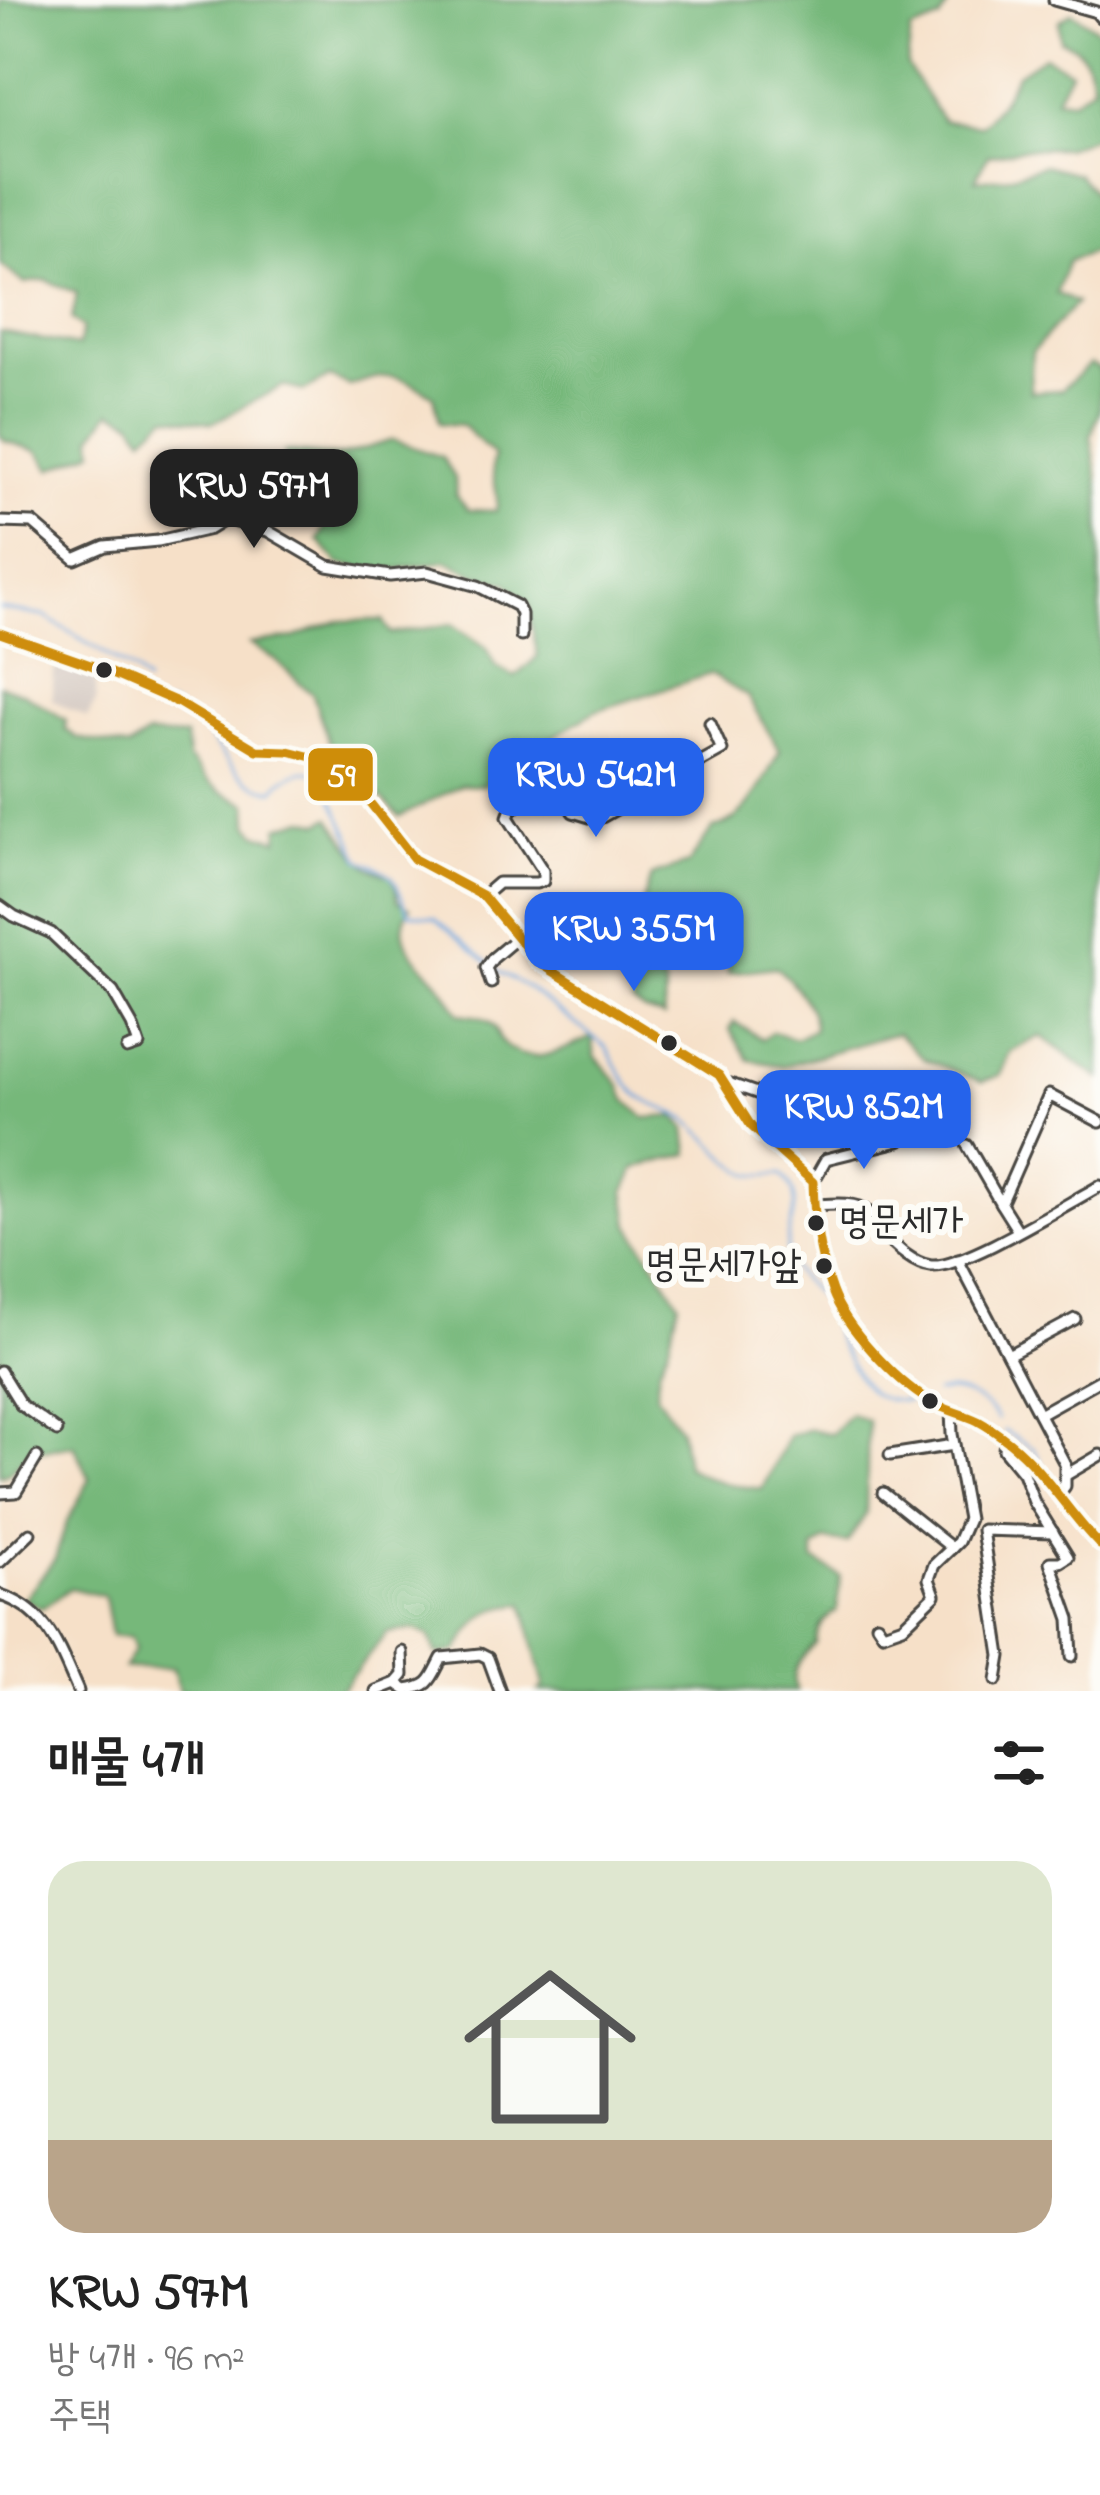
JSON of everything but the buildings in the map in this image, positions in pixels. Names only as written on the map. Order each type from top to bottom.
[{"type":"street","points":[[1054,0],[1100,17]]},
{"type":"street","points":[[0,522],[33,523],[75,559],[105,546],[158,542],[210,529],[226,519],[268,531],[328,566],[390,576],[427,572],[478,586],[517,606],[521,636]]},
{"type":"street","points":[[0,633],[176,702],[257,750],[324,760],[363,794],[414,859],[483,896],[538,962],[718,1075],[751,1126],[813,1182]]},
{"type":"street","points":[[483,896],[498,883],[543,880],[543,871],[508,817],[511,809],[551,789],[560,790],[573,812],[602,817],[722,750],[710,723]]},
{"type":"street","points":[[0,906],[51,933],[113,992],[139,1045],[127,1049]]},
{"type":"street","points":[[491,983],[489,964],[518,937]]},
{"type":"street","points":[[724,1082],[785,1103],[884,1086]]},
{"type":"street","points":[[1001,1204],[1049,1095],[1100,1123]]},
{"type":"street","points":[[899,1141],[826,1159],[813,1182],[824,1265],[834,1297],[877,1358],[906,1387],[935,1405],[978,1421],[1062,1487],[1085,1530],[1100,1546]]},
{"type":"street","points":[[967,1145],[1018,1232]]},
{"type":"street","points":[[815,1205],[841,1203],[868,1211],[904,1254],[927,1266],[958,1260],[1097,1188],[1100,1201]]},
{"type":"street","points":[[958,1260],[1065,1464],[1062,1487]]},
{"type":"street","points":[[1008,1355],[1076,1319]]},
{"type":"street","points":[[0,1371],[21,1405],[57,1431]]},
{"type":"street","points":[[1039,1414],[1100,1380]]},
{"type":"street","points":[[878,1624],[884,1633],[903,1626],[935,1595],[929,1579],[934,1565],[958,1542],[968,1519],[951,1411]]},
{"type":"street","points":[[1005,1440],[1004,1450],[1023,1473],[1034,1502],[1068,1557],[1050,1562],[1070,1618],[1072,1655]]},
{"type":"street","points":[[890,1455],[954,1445]]},
{"type":"street","points":[[1062,1487],[1100,1455]]},
{"type":"street","points":[[0,1493],[16,1492],[37,1457]]},
{"type":"street","points":[[883,1493],[952,1547]]},
{"type":"street","points":[[1085,1530],[1096,1522]]},
{"type":"street","points":[[997,1680],[1001,1656],[982,1530],[1053,1532]]},
{"type":"street","points":[[0,1562],[30,1534]]},
{"type":"street","points":[[0,1595],[29,1608],[43,1621],[78,1691]]},
{"type":"street","points":[[376,1691],[404,1675],[402,1652]]},
{"type":"street","points":[[396,1683],[406,1690],[421,1688],[429,1683],[442,1658],[480,1654],[488,1658],[500,1691]]},
{"type":"shaded area","points":[[64,661],[94,674],[96,702],[87,718],[52,700],[54,669]]},
{"type":"green space","points":[[0,0],[951,0],[940,20],[911,31],[907,66],[943,121],[981,125],[1017,74],[1044,56],[1070,71],[1056,98],[1073,100],[1093,85],[1084,57],[1060,40],[1059,21],[1072,12],[1100,31],[1100,135],[1065,148],[988,155],[975,180],[1006,177],[1044,165],[1078,174],[1100,200],[1100,249],[1068,261],[1056,293],[1076,303],[1032,352],[1030,392],[1061,390],[1090,364],[1100,369],[1100,409],[1091,436],[1100,494],[1100,1079],[1041,1036],[1010,1052],[1000,1075],[982,1082],[924,1059],[897,1033],[784,1066],[749,1060],[730,1030],[734,1022],[762,1039],[772,1032],[796,1039],[814,1029],[811,1012],[775,967],[728,973],[730,930],[708,911],[685,922],[679,948],[658,960],[665,990],[664,1017],[632,1002],[647,963],[639,929],[651,876],[688,864],[713,828],[736,818],[761,787],[780,751],[747,696],[710,674],[595,711],[493,769],[485,785],[461,785],[400,817],[330,746],[313,695],[250,644],[293,638],[338,621],[383,620],[391,634],[452,624],[487,648],[495,666],[515,677],[538,656],[530,605],[507,583],[446,561],[380,572],[339,564],[318,540],[330,520],[353,507],[304,499],[309,476],[297,466],[283,472],[285,452],[337,457],[393,440],[442,457],[455,478],[456,496],[468,510],[496,511],[494,456],[462,425],[440,423],[434,396],[421,388],[393,377],[349,386],[330,377],[304,391],[283,386],[212,423],[167,416],[144,437],[132,420],[111,411],[93,436],[94,451],[51,469],[38,451],[5,441],[0,435],[0,332],[78,346],[83,328],[72,319],[77,293],[46,280],[24,283],[0,264]]},
{"type":"green space","points":[[0,685],[23,693],[66,720],[65,729],[77,738],[129,748],[147,735],[186,737],[188,759],[220,791],[248,804],[249,825],[258,834],[278,840],[279,827],[305,819],[321,823],[330,817],[358,857],[391,876],[398,900],[410,908],[403,929],[409,948],[459,1014],[487,1021],[503,1044],[524,1055],[546,1055],[592,1037],[595,1056],[620,1085],[626,1100],[645,1118],[675,1116],[686,1129],[689,1154],[636,1168],[625,1191],[630,1225],[679,1302],[656,1394],[680,1429],[686,1465],[732,1485],[762,1489],[788,1436],[810,1429],[831,1434],[850,1414],[868,1421],[866,1514],[847,1543],[825,1540],[814,1549],[814,1560],[840,1576],[837,1610],[822,1623],[816,1642],[798,1664],[797,1691],[539,1691],[544,1686],[524,1604],[483,1617],[457,1651],[437,1655],[429,1636],[414,1629],[387,1633],[337,1691],[179,1691],[173,1668],[124,1668],[135,1649],[131,1637],[111,1635],[104,1596],[70,1588],[42,1608],[24,1599],[55,1559],[67,1522],[90,1479],[74,1445],[30,1452],[0,1476]]},
{"type":"waterway","points":[[0,609],[44,616],[146,683]]},
{"type":"waterway","points":[[169,705],[200,726],[253,784],[274,790],[292,775],[314,772],[332,797],[361,860],[394,879],[409,913],[435,918],[499,972],[600,1042],[640,1097],[691,1123],[744,1171],[781,1174],[795,1203],[787,1242],[789,1261],[825,1305],[839,1343],[868,1389],[888,1400],[909,1401]]},
{"type":"waterway","points":[[936,1393],[970,1396],[997,1419]]},
{"type":"waterway","points":[[1004,1431],[1034,1449],[1046,1473],[1100,1537]]},
{"type":"transit line","name":"59","points":[[0,633],[177,702],[257,750],[324,760],[363,794],[414,859],[483,896],[538,962],[719,1075],[751,1126],[813,1182],[827,1278],[859,1336],[915,1391],[978,1421],[1009,1442],[1100,1545]]},
{"type":"place","name":"명문세가","points":[[816,1223]]},
{"type":"place","name":"명문세가앞","points":[[824,1266]]}]
